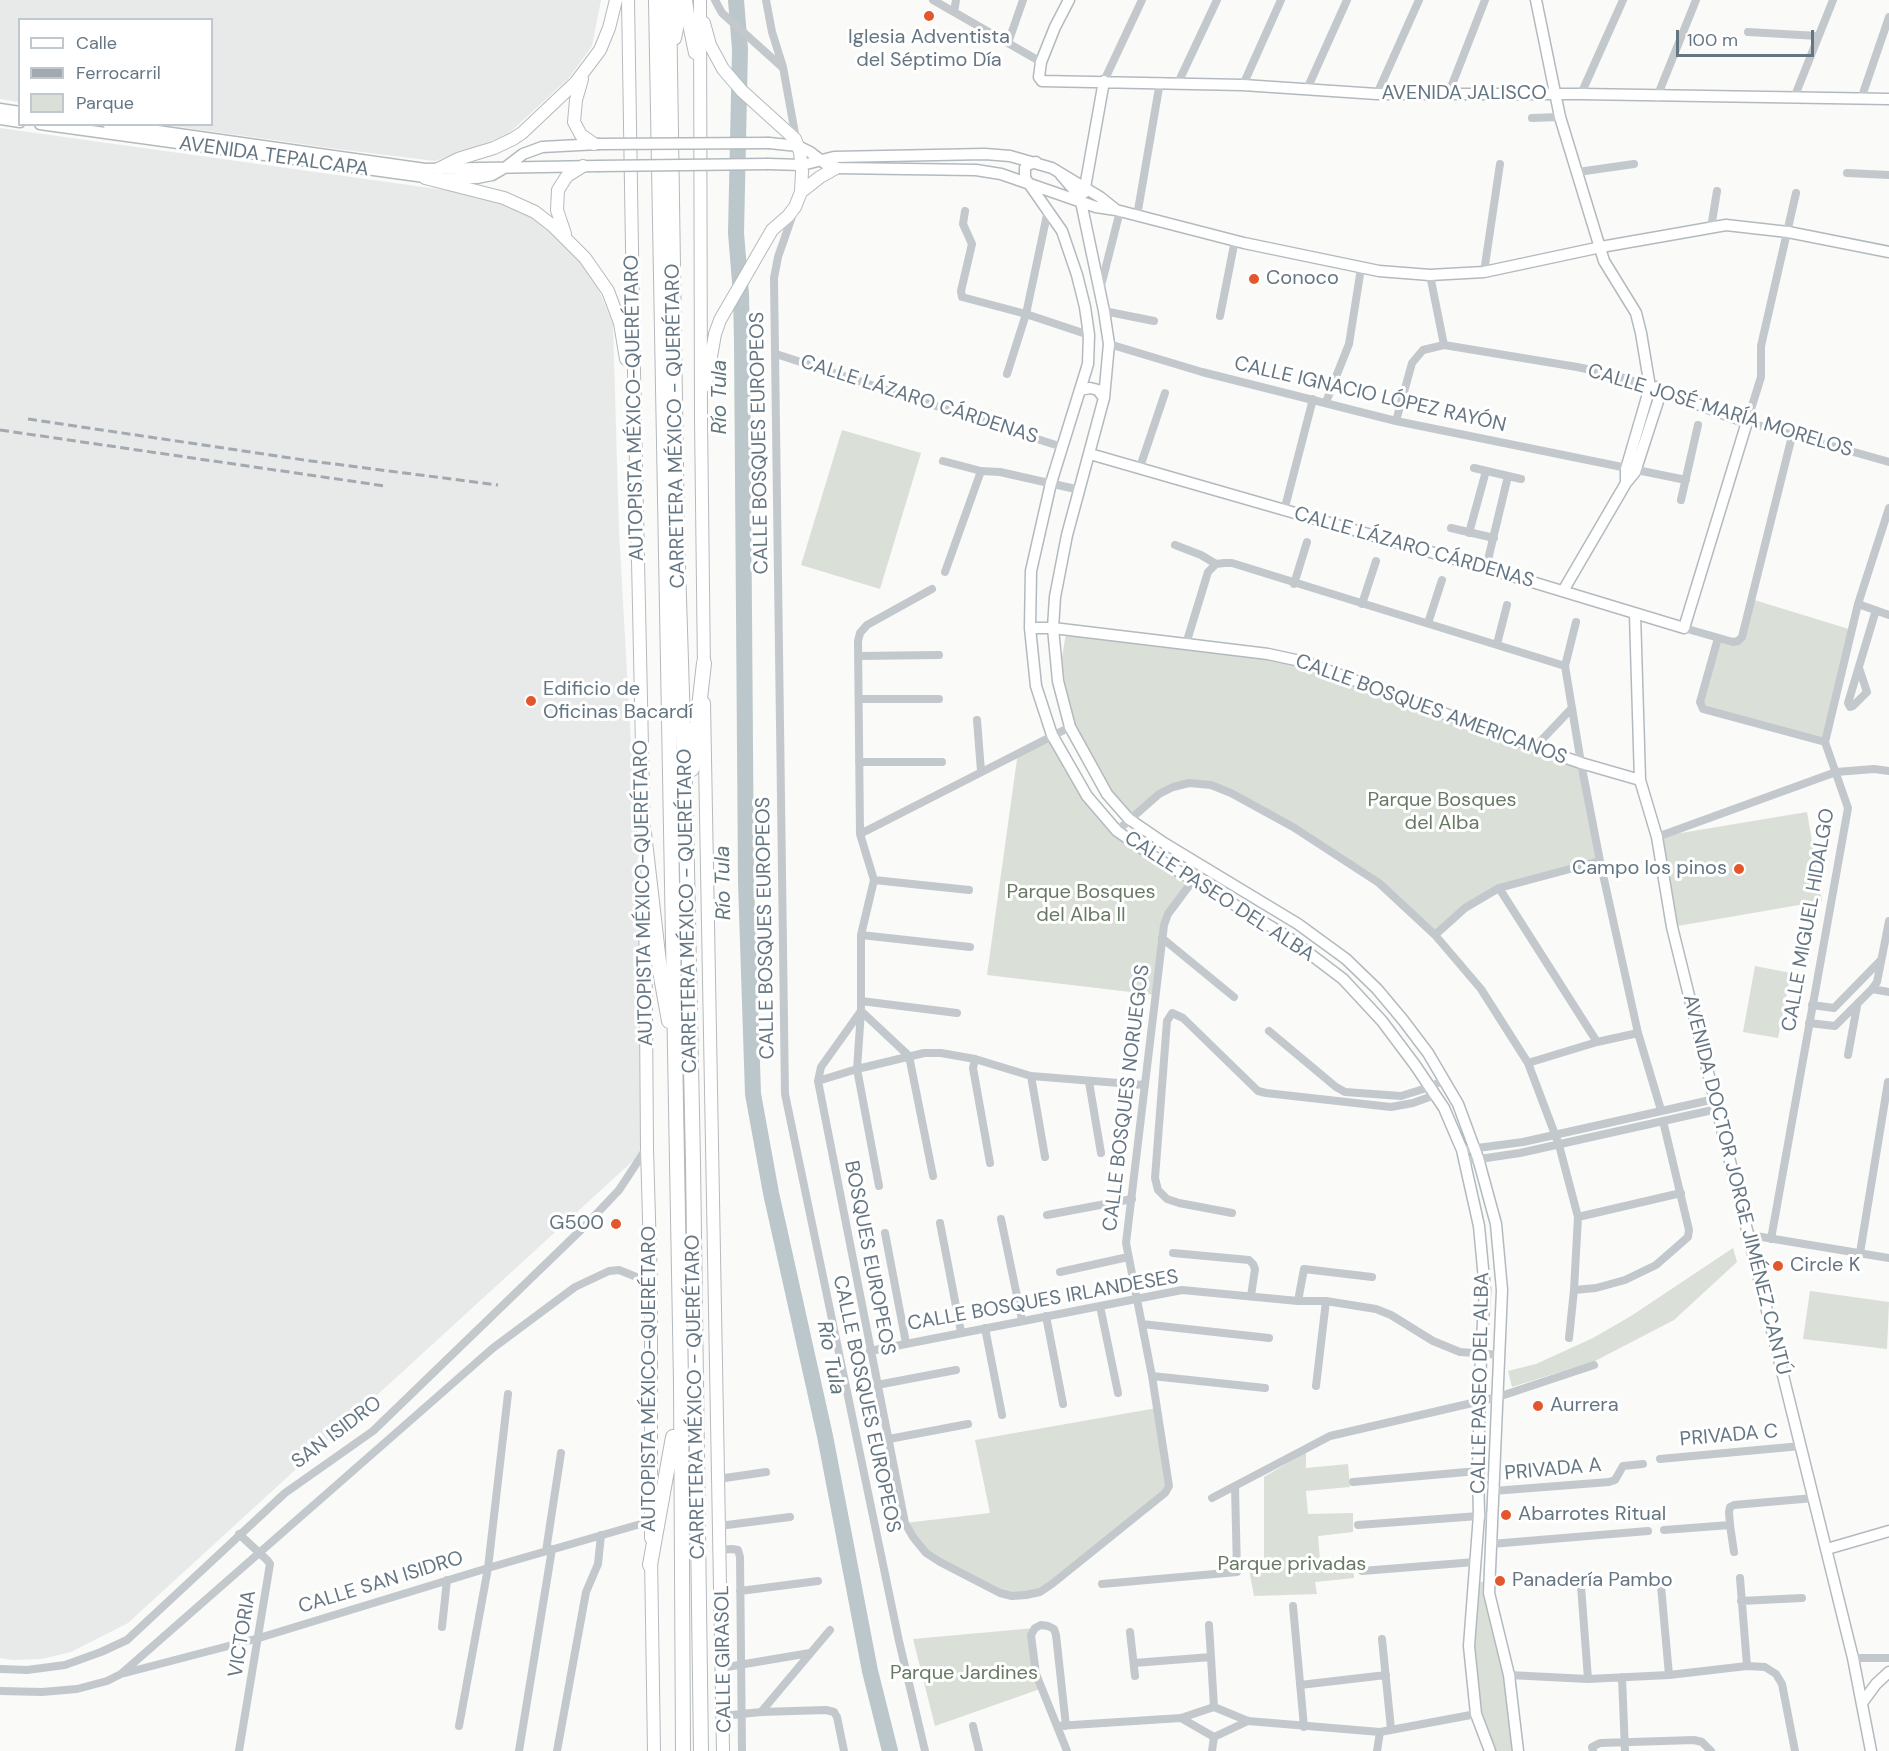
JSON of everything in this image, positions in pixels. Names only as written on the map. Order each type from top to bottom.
[{"type":"highway","name":"CARRETERA MÉXICO - QUERÉTARO","points":[[656,0],[681,1382],[683,1751]]},
{"type":"highway","name":"CARRETERA MÉXICO - QUERÉTARO","points":[[669,0],[677,535],[686,819],[698,1450],[701,1751]]},
{"type":"highway","points":[[669,52],[684,0]]},
{"type":"highway","points":[[686,819],[704,663]]},
{"type":"highway","points":[[644,833],[662,989],[675,1049]]},
{"type":"highway","points":[[650,1565],[669,1466],[681,1382]]},
{"type":"main road","points":[[616,0],[606,38],[585,72],[578,91],[574,117],[581,135],[596,144],[769,143],[798,146],[810,152],[820,161],[836,168],[976,170],[1001,174],[1081,202],[1235,240],[1361,268],[1430,275],[1484,272],[1601,247],[1711,228],[1736,226],[1788,232],[1889,252]]},
{"type":"main road","name":"AUTOPISTA MÉXICO-QUERÉTARO","points":[[628,0],[651,1289],[650,1565],[654,1751]]},
{"type":"main road","points":[[684,0],[700,72]]},
{"type":"main road","points":[[1041,62],[1069,0]]},
{"type":"main road","points":[[1536,0],[1560,117],[1604,261],[1636,313],[1646,369],[1655,390],[1626,483],[1563,591]]},
{"type":"main road","points":[[700,4],[704,663],[723,1751]]},
{"type":"main road","points":[[700,4],[710,45],[723,69],[742,91],[795,139],[802,165],[801,192],[795,207],[768,236],[724,313],[715,334],[701,418]]},
{"type":"main road","name":"AVENIDA JALISCO","points":[[1041,62],[1039,79],[1243,85],[1377,94],[1581,94],[1889,99]]},
{"type":"main road","points":[[438,169],[458,159],[494,148],[513,139],[585,72]]},
{"type":"main road","points":[[1081,202],[1104,81]]},
{"type":"main road","points":[[0,109],[18,112]]},
{"type":"main road","points":[[0,119],[18,122]]},
{"type":"main road","name":"AVENIDA TEPALCAPA","points":[[54,126],[424,178],[477,178],[492,175],[523,154],[542,147],[596,144]]},
{"type":"main road","name":"AVENIDA TEPALCAPA","points":[[122,126],[425,169],[802,165]]},
{"type":"main road","points":[[802,165],[834,157],[985,154],[1010,156],[1052,168],[1118,210]]},
{"type":"main road","points":[[1028,184],[1025,178],[1025,168],[1036,162]]},
{"type":"main road","points":[[570,243],[559,218],[557,195],[560,185],[567,176],[583,166]]},
{"type":"main road","points":[[801,192],[836,168]]},
{"type":"main road","name":"CALLE PASEO DEL ALBA","points":[[1061,175],[1075,190],[1081,202],[1104,310],[1108,344],[1104,398],[1060,568],[1053,628],[1058,681],[1070,727],[1107,794],[1129,819],[1298,924],[1346,958],[1404,1020],[1428,1053],[1458,1104],[1477,1154],[1496,1224],[1502,1290],[1489,1593],[1509,1675],[1518,1751]]},
{"type":"main road","points":[[424,178],[516,202],[544,218],[585,258],[603,282],[616,309],[624,343],[629,402],[635,429]]},
{"type":"main road","name":"CALLE PASEO DEL ALBA","points":[[1028,184],[1062,231],[1074,263],[1086,307],[1089,335],[1088,364],[1051,483],[1031,571],[1030,628],[1036,686],[1052,735],[1087,796],[1117,831],[1153,856],[1285,935],[1343,979],[1382,1021],[1444,1108],[1464,1155],[1479,1226],[1485,1290],[1480,1355],[1479,1515],[1468,1646],[1476,1714],[1490,1751]]},
{"type":"main road","points":[[1080,390],[1090,388],[1098,390],[1104,398]]},
{"type":"main road","name":"CALLE JOSÉ MARÍA MORELOS","points":[[1655,390],[1748,422]]},
{"type":"main road","points":[[1684,628],[1748,422]]},
{"type":"main road","name":"CALLE LÁZARO CÁRDENAS","points":[[1090,454],[1486,568],[1684,628]]},
{"type":"main road","name":"AVENIDA DOCTOR JORGE JIMÉNEZ CANTÚ","points":[[1635,614],[1640,780],[1657,837],[1672,927],[1853,1658],[1871,1751]]},
{"type":"main road","name":"CALLE BOSQUES AMERICANOS","points":[[1030,628],[1053,628],[1268,654],[1305,662],[1535,747],[1640,780]]},
{"type":"main road","points":[[1827,1549],[1889,1531]]},
{"type":"main road","points":[[1862,1703],[1876,1684],[1889,1672]]},
{"type":"street","points":[[715,0],[722,13],[783,68]]},
{"type":"street","points":[[766,0],[772,32],[783,68],[798,146]]},
{"type":"street","points":[[933,0],[1041,62]]},
{"type":"street","points":[[954,12],[956,0]]},
{"type":"street","points":[[1008,43],[1023,0]]},
{"type":"street","points":[[1104,81],[1142,0]]},
{"type":"street","points":[[1178,83],[1218,0]]},
{"type":"street","points":[[1243,85],[1281,0]]},
{"type":"street","points":[[1307,89],[1347,0]]},
{"type":"street","points":[[1377,94],[1419,0]]},
{"type":"street","points":[[1448,95],[1485,0]]},
{"type":"street","points":[[1581,94],[1623,0]]},
{"type":"street","points":[[1657,97],[1696,0]]},
{"type":"street","points":[[1794,98],[1833,0]]},
{"type":"street","points":[[1861,99],[1889,17]]},
{"type":"street","points":[[1748,32],[1818,36]]},
{"type":"street","points":[[1137,216],[1160,82]]},
{"type":"street","points":[[1532,118],[1560,117]]},
{"type":"street","points":[[1484,272],[1500,164]]},
{"type":"street","points":[[1578,172],[1634,164]]},
{"type":"street","points":[[1847,173],[1889,175]]},
{"type":"street","points":[[1711,228],[1717,191]]},
{"type":"street","points":[[1748,422],[1761,377],[1761,346],[1796,193]]},
{"type":"street","name":"CALLE BOSQUES EUROPEOS","points":[[795,207],[774,272],[785,1094],[899,1641],[925,1751]]},
{"type":"street","points":[[1007,374],[1026,314],[1048,210]]},
{"type":"street","points":[[1100,290],[1118,210]]},
{"type":"street","points":[[965,212],[963,224],[972,244],[961,291],[962,297],[1026,314],[1089,335]]},
{"type":"street","points":[[1220,316],[1235,240]]},
{"type":"street","points":[[1326,402],[1349,344],[1361,268]]},
{"type":"street","points":[[1396,421],[1412,363],[1423,350],[1444,345],[1430,275]]},
{"type":"street","points":[[1104,310],[1154,321]]},
{"type":"street","name":"CALLE IGNACIO LÓPEZ RAYÓN","points":[[1108,344],[1202,372],[1396,421],[1686,480]]},
{"type":"street","name":"CALLE JOSÉ MARÍA MORELOS","points":[[1444,345],[1587,369],[1615,375],[1655,390]]},
{"type":"street","name":"CALLE LÁZARO CÁRDENAS","points":[[776,354],[1062,447]]},
{"type":"street","points":[[1140,467],[1165,393]]},
{"type":"street","points":[[1284,511],[1313,399]]},
{"type":"street","name":"CALLE JOSÉ MARÍA MORELOS","points":[[1748,422],[1889,462]]},
{"type":"street","points":[[1681,500],[1698,425]]},
{"type":"street","name":"CALLE LÁZARO CÁRDENAS","points":[[1684,628],[1733,642],[1742,637],[1792,435]]},
{"type":"street","points":[[943,461],[981,471],[1000,472],[1080,490]]},
{"type":"street","points":[[1474,468],[1521,479]]},
{"type":"street","points":[[945,572],[981,471]]},
{"type":"street","points":[[1469,532],[1486,471]]},
{"type":"street","points":[[1486,568],[1508,476]]},
{"type":"street","points":[[1718,638],[1700,702],[1705,710],[1825,742],[1858,604],[1889,508]]},
{"type":"street","points":[[1450,528],[1494,538]]},
{"type":"street","points":[[1294,584],[1307,542]]},
{"type":"street","points":[[1175,545],[1201,555],[1216,564],[1232,563],[1565,666]]},
{"type":"street","points":[[1362,604],[1376,561]]},
{"type":"street","points":[[1186,644],[1208,572],[1216,564]]},
{"type":"street","points":[[1428,623],[1442,580]]},
{"type":"street","points":[[879,1186],[857,1069],[861,1011],[861,935],[874,880],[860,834],[858,641],[860,633],[867,625],[932,589]]},
{"type":"street","points":[[1858,604],[1889,615]]},
{"type":"street","points":[[1497,644],[1507,605]]},
{"type":"street","points":[[1859,668],[1876,610]]},
{"type":"street","points":[[1576,622],[1565,666],[1581,763]]},
{"type":"street","points":[[858,656],[939,655]]},
{"type":"street","points":[[859,699],[939,699]]},
{"type":"street","points":[[1535,747],[1572,708]]},
{"type":"street","points":[[977,720],[981,771]]},
{"type":"street","points":[[860,834],[1070,727]]},
{"type":"street","name":"CALLE MIGUEL HIDALGO","points":[[1771,1239],[1848,808],[1825,742]]},
{"type":"street","points":[[859,762],[942,762]]},
{"type":"street","name":"CALLE BOSQUES AMERICANOS","points":[[1581,763],[1638,1033],[1661,1110]]},
{"type":"street","points":[[1657,837],[1836,772],[1874,769],[1889,771]]},
{"type":"street","points":[[1117,831],[1159,794],[1173,787],[1189,783],[1211,785],[1232,793],[1293,827],[1379,883],[1435,935],[1480,990],[1528,1063],[1555,1134],[1578,1217],[1569,1338]]},
{"type":"street","points":[[1435,935],[1465,908],[1499,888],[1600,861]]},
{"type":"street","name":"CALLE BOSQUES NORUEGOS","points":[[905,1523],[913,1538],[926,1553],[940,1562],[1000,1593],[1012,1596],[1026,1595],[1040,1592],[1052,1584],[1166,1493],[1168,1486],[1152,1376],[1126,1243],[1162,938],[1168,914],[1203,867]]},
{"type":"street","points":[[874,880],[969,890]]},
{"type":"street","points":[[1499,888],[1597,1042]]},
{"type":"street","points":[[1809,1023],[1835,1026],[1872,989],[1877,982],[1888,926]]},
{"type":"street","points":[[861,935],[970,947]]},
{"type":"street","points":[[1162,938],[1234,997]]},
{"type":"street","points":[[1812,1005],[1834,1008],[1882,960]]},
{"type":"street","points":[[1872,989],[1889,992]]},
{"type":"street","points":[[861,1001],[957,1013]]},
{"type":"street","points":[[1848,1055],[1857,1005]]},
{"type":"street","points":[[861,1011],[909,1056],[933,1176]]},
{"type":"street","points":[[861,1011],[821,1067],[818,1081],[909,1056],[941,1053],[975,1059],[1031,1076],[1144,1085]]},
{"type":"street","points":[[1232,1212],[1179,1203],[1167,1199],[1158,1190],[1155,1178],[1167,1021],[1172,1013],[1183,1018],[1258,1091],[1266,1093],[1391,1107],[1413,1103],[1444,1080]]},
{"type":"street","points":[[1269,1031],[1345,1092],[1401,1096],[1432,1091]]},
{"type":"street","points":[[1528,1063],[1597,1042],[1638,1033]]},
{"type":"street","points":[[975,1059],[973,1068],[990,1163]]},
{"type":"street","points":[[1031,1076],[1046,1157]]},
{"type":"street","name":"BOSQUES EUROPEOS","points":[[818,1081],[905,1523]]},
{"type":"street","points":[[1089,1082],[1101,1153]]},
{"type":"street","points":[[1860,1253],[1888,1082]]},
{"type":"street","points":[[1477,1154],[1661,1110],[1716,1104]]},
{"type":"street","points":[[1464,1155],[1520,1153],[1664,1121],[1716,1104]]},
{"type":"street","points":[[1574,1290],[1596,1288],[1625,1280],[1656,1265],[1688,1237],[1689,1230],[1664,1121]]},
{"type":"street","name":"SAN ISIDRO","points":[[0,1669],[27,1670],[65,1665],[127,1640],[285,1493],[373,1431],[585,1226],[619,1190],[647,1148]]},
{"type":"street","points":[[1578,1217],[1681,1193]]},
{"type":"street","points":[[1047,1215],[1132,1199]]},
{"type":"street","points":[[1001,1218],[1022,1320]]},
{"type":"street","points":[[940,1223],[961,1332]]},
{"type":"street","points":[[885,1233],[906,1343]]},
{"type":"street","points":[[1750,1235],[1889,1258]]},
{"type":"street","points":[[1173,1253],[1249,1260],[1255,1269],[1251,1296]]},
{"type":"street","points":[[1060,1272],[1128,1257]]},
{"type":"street","points":[[1298,1301],[1304,1269],[1372,1277]]},
{"type":"street","name":"SAN ISIDRO","points":[[0,1691],[42,1692],[77,1689],[107,1681],[121,1674],[494,1348],[575,1287],[609,1271],[619,1270],[639,1278],[651,1289]]},
{"type":"street","name":"CALLE BOSQUES IRLANDESES","points":[[870,1351],[1182,1290],[1298,1301],[1326,1301],[1376,1309],[1391,1315],[1433,1341],[1460,1352],[1500,1355]]},
{"type":"street","points":[[1316,1386],[1326,1301]]},
{"type":"street","points":[[1101,1306],[1118,1393]]},
{"type":"street","points":[[1046,1316],[1063,1404]]},
{"type":"street","points":[[1142,1324],[1269,1338]]},
{"type":"street","points":[[985,1328],[1002,1415]]},
{"type":"street","points":[[1212,1498],[1330,1436],[1498,1397],[1594,1365]]},
{"type":"street","points":[[877,1385],[956,1370]]},
{"type":"street","points":[[1152,1376],[1265,1388]]},
{"type":"street","points":[[459,1726],[488,1568],[508,1394]]},
{"type":"street","points":[[889,1438],[968,1424]]},
{"type":"street","name":"PRIVADA C","points":[[1660,1460],[1801,1446]]},
{"type":"street","points":[[519,1751],[561,1453]]},
{"type":"street","name":"PRIVADA A","points":[[1493,1491],[1609,1482],[1615,1480],[1623,1466],[1643,1464]]},
{"type":"street","points":[[1353,1482],[1478,1471]]},
{"type":"street","points":[[718,1479],[766,1472]]},
{"type":"street","points":[[1102,1584],[1238,1572],[1235,1486]]},
{"type":"street","points":[[1734,1552],[1729,1512],[1734,1504],[1814,1498]]},
{"type":"street","points":[[1358,1525],[1492,1515]]},
{"type":"street","points":[[718,1526],[790,1517]]},
{"type":"street","name":"CALLE SAN ISIDRO","points":[[121,1674],[259,1638],[447,1580],[651,1521]]},
{"type":"street","points":[[1664,1530],[1730,1525]]},
{"type":"street","points":[[1491,1544],[1648,1531]]},
{"type":"street","points":[[239,1534],[260,1553]]},
{"type":"street","points":[[557,1751],[586,1592],[598,1564],[601,1536]]},
{"type":"street","name":"CALLE GIRASOL","points":[[719,1550],[738,1550],[740,1557],[742,1751]]},
{"type":"street","name":"VICTORIA","points":[[240,1751],[270,1570],[267,1560],[260,1553]]},
{"type":"street","points":[[1362,1571],[1475,1562]]},
{"type":"street","points":[[1740,1578],[1747,1666]]},
{"type":"street","points":[[442,1627],[447,1580]]},
{"type":"street","points":[[740,1591],[818,1581]]},
{"type":"street","points":[[1581,1586],[1588,1679]]},
{"type":"street","points":[[1661,1586],[1669,1675]]},
{"type":"street","points":[[1741,1601],[1802,1598]]},
{"type":"street","points":[[1293,1606],[1305,1728]]},
{"type":"street","points":[[1061,1726],[1035,1674],[1031,1640],[1035,1628],[1041,1625],[1054,1629],[1056,1635],[1061,1726],[1067,1751]]},
{"type":"street","points":[[1209,1625],[1214,1707]]},
{"type":"street","points":[[761,1712],[830,1630]]},
{"type":"street","points":[[1130,1632],[1135,1676]]},
{"type":"street","points":[[1382,1639],[1391,1729]]},
{"type":"street","points":[[721,1668],[810,1653]]},
{"type":"street","points":[[1134,1663],[1211,1657]]},
{"type":"street","points":[[1853,1658],[1889,1658]]},
{"type":"street","points":[[1509,1675],[1588,1679],[1669,1675],[1747,1666],[1765,1667],[1776,1674],[1782,1684],[1795,1751]]},
{"type":"street","points":[[1300,1685],[1386,1675]]},
{"type":"street","points":[[1622,1677],[1625,1751]]},
{"type":"street","points":[[1061,1726],[1181,1718],[1214,1707],[1248,1721],[1305,1728],[1380,1732],[1476,1714]]},
{"type":"street","points":[[722,1716],[761,1712],[826,1710],[834,1712],[844,1751]]},
{"type":"street","points":[[1225,1732],[1228,1726],[1228,1713]]},
{"type":"street","points":[[1181,1718],[1214,1737]]},
{"type":"street","points":[[1214,1737],[1248,1721]]},
{"type":"street","points":[[972,1726],[979,1751]]},
{"type":"street","points":[[1377,1751],[1380,1732]]},
{"type":"street","points":[[1212,1751],[1214,1737]]},
{"type":"street","points":[[1593,1751],[1592,1747],[1595,1744],[1694,1740],[1702,1742],[1710,1751]]},
{"type":"shaded area","points":[[0,0],[601,0],[592,46],[569,78],[506,136],[435,161],[173,126],[213,126],[213,18],[18,18],[18,102],[0,99]]},
{"type":"shaded area","points":[[0,128],[466,193],[508,205],[532,215],[591,270],[613,325],[619,530],[638,868],[647,1148],[128,1623],[71,1652],[41,1659],[12,1660],[0,1658]]},
{"type":"green space","points":[[842,430],[921,453],[880,589],[801,565]]},
{"type":"green space","points":[[1751,599],[1852,630],[1825,742],[1701,707],[1718,638],[1738,641]]},
{"type":"green space","name":"Parque Bosques del Alba","points":[[1066,633],[1268,654],[1581,763],[1600,861],[1499,888],[1465,908],[1435,935],[1379,883],[1293,827],[1211,785],[1173,787],[1129,819],[1070,727],[1058,681]]},
{"type":"green space","name":"Parque Bosques del Alba II","points":[[1052,735],[1087,796],[1117,831],[1193,881],[1168,914],[1156,995],[987,975],[1018,752]]},
{"type":"green space","name":"Campo los pinos","points":[[1807,812],[1822,901],[1672,927],[1657,837]]},
{"type":"green space","points":[[1755,966],[1791,973],[1778,1038],[1743,1032]]},
{"type":"green space","points":[[1733,1248],[1737,1262],[1674,1320],[1595,1361],[1512,1387],[1508,1371],[1536,1364],[1593,1338],[1631,1316]]},
{"type":"green space","points":[[1810,1291],[1889,1302],[1887,1349],[1803,1339]]},
{"type":"green space","points":[[1157,1408],[1169,1486],[1040,1592],[1012,1596],[926,1553],[905,1523],[990,1513],[975,1440]]},
{"type":"green space","name":"Parque privadas","points":[[1306,1452],[1306,1468],[1348,1464],[1350,1487],[1306,1491],[1308,1514],[1353,1513],[1353,1532],[1318,1536],[1320,1559],[1352,1558],[1354,1578],[1315,1582],[1317,1594],[1254,1596],[1247,1559],[1264,1557],[1264,1477]]},
{"type":"green space","points":[[1476,1582],[1487,1582],[1504,1668],[1516,1751],[1493,1751],[1474,1689],[1469,1646]]},
{"type":"green space","name":"Parque Jardines","points":[[1035,1628],[1031,1640],[1040,1689],[935,1726],[913,1639]]},
{"type":"waterway","name":"Río Tula","points":[[736,0],[740,49],[736,233],[742,342],[746,882],[753,1094],[771,1193],[825,1436],[870,1671],[890,1751]]},
{"type":"railway","points":[[28,419],[311,461],[498,485]]},
{"type":"railway","points":[[0,430],[385,486]]},
{"type":"place","name":"Iglesia Adventista del Séptimo Día","points":[[929,16]]},
{"type":"place","name":"Conoco","points":[[1254,279]]},
{"type":"place","name":"Edificio de Oficinas Bacardí","points":[[531,701]]},
{"type":"place","name":"Campo los pinos","points":[[1739,869]]},
{"type":"place","name":"G500","points":[[616,1224]]},
{"type":"place","name":"Circle K","points":[[1778,1266]]},
{"type":"place","name":"Aurrera","points":[[1538,1406]]},
{"type":"place","name":"Abarrotes Ritual","points":[[1506,1515]]},
{"type":"place","name":"Panadería Pambo","points":[[1500,1581]]}]
